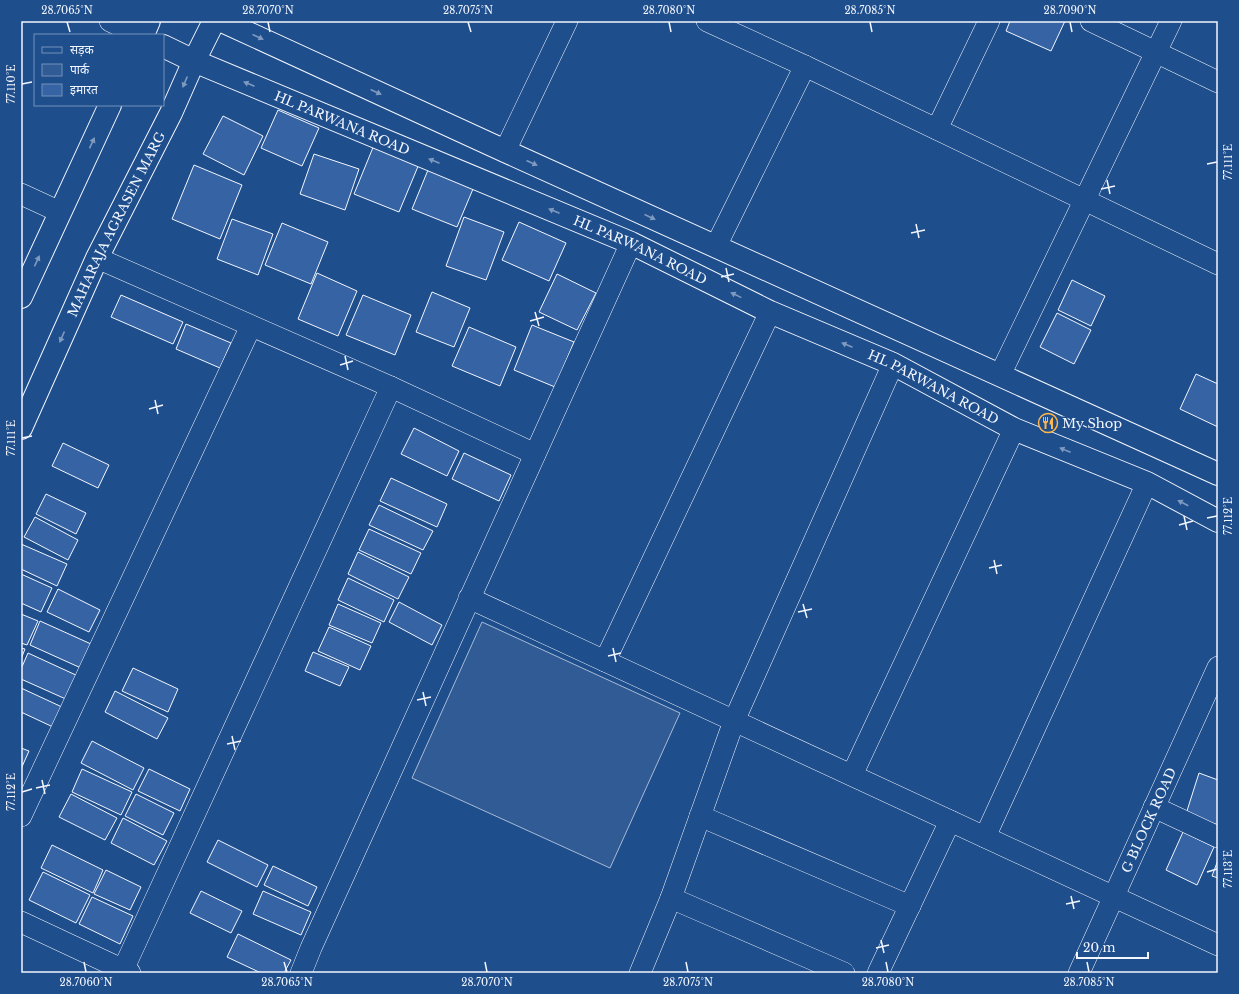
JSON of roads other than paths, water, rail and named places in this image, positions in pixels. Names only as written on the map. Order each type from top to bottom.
[{"type":"street","points":[[110,21],[137,34]]},
{"type":"street","points":[[143,34],[149,21]]},
{"type":"street","name":"MAHARAJA AGRASEN MARG","points":[[21,428],[97,258],[171,113],[214,21]]},
{"type":"street","points":[[222,21],[1218,474]]},
{"type":"street","points":[[505,151],[567,21]]},
{"type":"street","points":[[707,21],[737,27],[806,66],[1218,264]]},
{"type":"street","points":[[937,130],[989,21]]},
{"type":"street","points":[[1091,21],[1218,82]]},
{"type":"street","points":[[1000,375],[1171,21]]},
{"type":"street","name":"HL PARWANA ROAD","points":[[164,46],[194,61],[631,243],[770,312],[893,364],[1014,429],[1146,483],[1218,521]]},
{"type":"street","points":[[716,246],[806,66]]},
{"type":"street","points":[[21,297],[110,106]]},
{"type":"street","points":[[21,194],[60,212]]},
{"type":"street","points":[[301,973],[314,941],[631,243]]},
{"type":"street","points":[[97,258],[391,387],[535,454]]},
{"type":"street","points":[[605,661],[770,312]]},
{"type":"street","points":[[21,816],[252,326]]},
{"type":"street","points":[[640,973],[671,898],[734,721],[893,364]]},
{"type":"street","points":[[21,922],[126,971],[391,387]]},
{"type":"street","points":[[852,775],[1014,429]]},
{"type":"street","points":[[985,837],[1146,483]]},
{"type":"street","points":[[470,598],[1218,945]]},
{"type":"street","name":"G BLOCK ROAD","points":[[1079,973],[1218,667]]},
{"type":"street","points":[[1154,807],[1218,837]]},
{"type":"street","points":[[700,816],[910,906]]},
{"type":"street","points":[[878,973],[950,821]]},
{"type":"street","points":[[671,898],[844,973]]},
{"type":"place","name":"My Shop","points":[[1048,423]]}]
